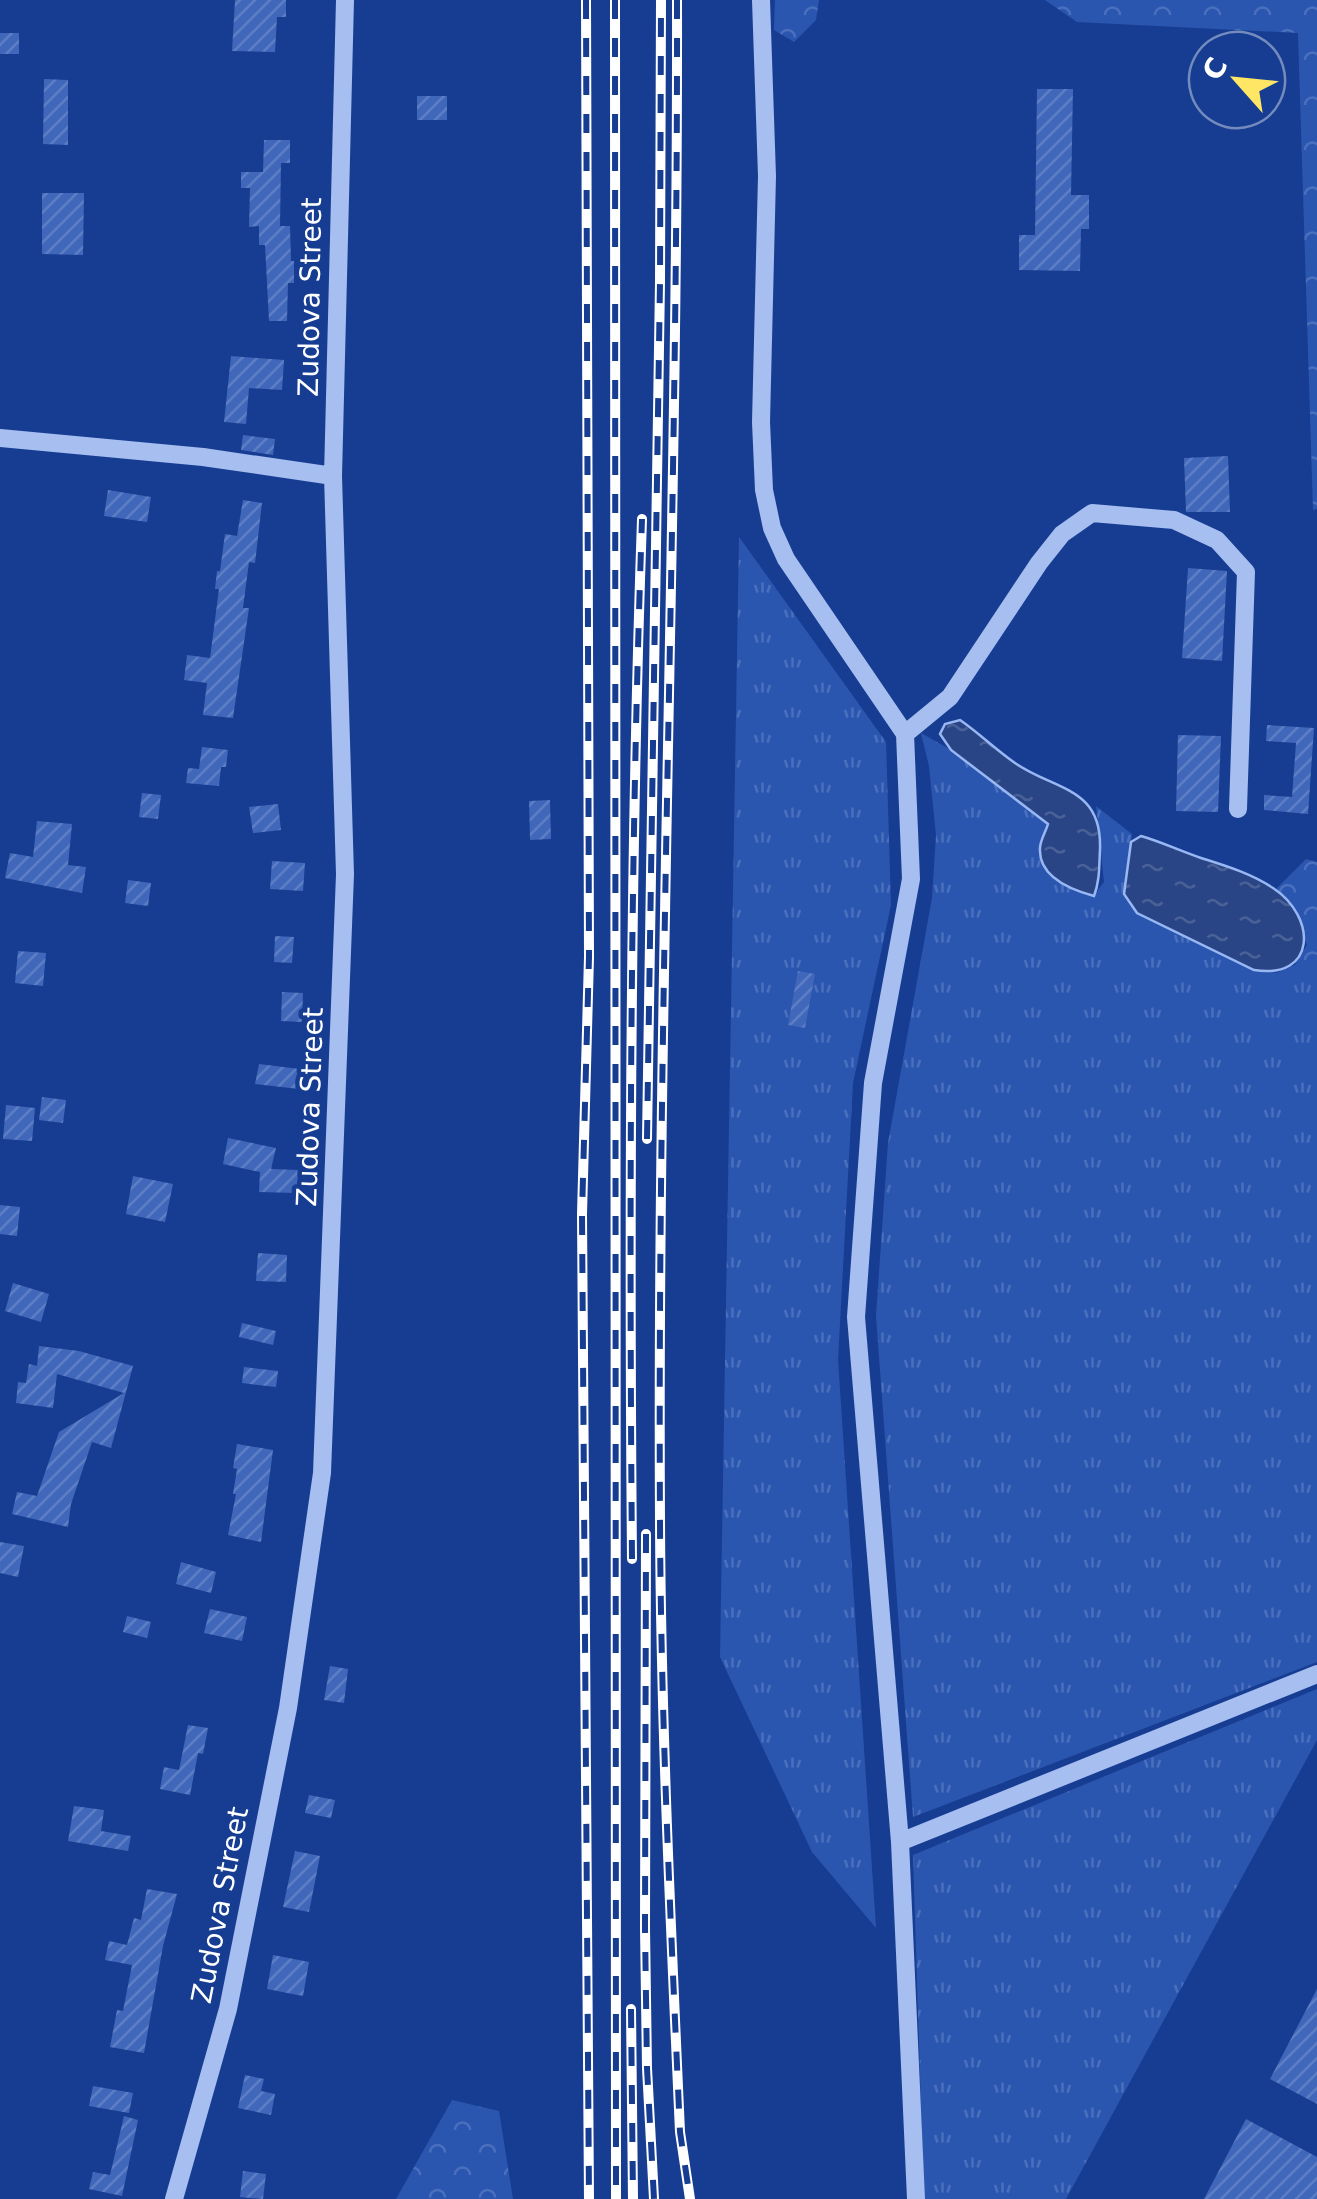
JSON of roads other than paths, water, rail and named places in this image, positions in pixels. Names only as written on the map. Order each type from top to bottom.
[{"type":"street","name":"Zudova Street","points":[[174,2199],[228,2009],[288,1708],[322,1473],[345,874],[333,476],[346,0]]},
{"type":"street","points":[[761,0],[768,176],[761,422],[764,490],[772,528],[786,559],[905,734],[911,879],[873,1083],[856,1317],[900,1842],[916,2199]]},
{"type":"street","points":[[0,438],[203,457],[333,476]]},
{"type":"street","points":[[905,734],[950,697],[1062,534],[1092,513],[1174,520],[1217,540],[1246,572],[1238,809]]},
{"type":"street","points":[[900,1842],[1317,1674]]},
{"type":"water","points":[[960,720],[1015,763],[1085,802],[1099,829],[1099,873],[1094,896],[1058,881],[1044,867],[1040,848],[1048,824],[951,750],[940,734],[945,724]]},
{"type":"water","points":[[1141,836],[1238,870],[1273,888],[1287,900],[1303,929],[1304,944],[1299,956],[1275,971],[1254,970],[1137,913],[1124,894],[1131,842]]},
{"type":"railway","points":[[586,0],[589,957],[582,1214],[589,2199]]},
{"type":"railway","points":[[615,0],[616,2199]]},
{"type":"railway","points":[[647,1139],[661,0]]},
{"type":"railway","points":[[677,0],[660,1522],[673,1980],[680,2132],[690,2199]]},
{"type":"railway","points":[[632,1559],[631,1039],[642,519]]},
{"type":"railway","points":[[646,1534],[645,1928],[654,2199]]},
{"type":"railway","points":[[631,2009],[633,2199]]}]
